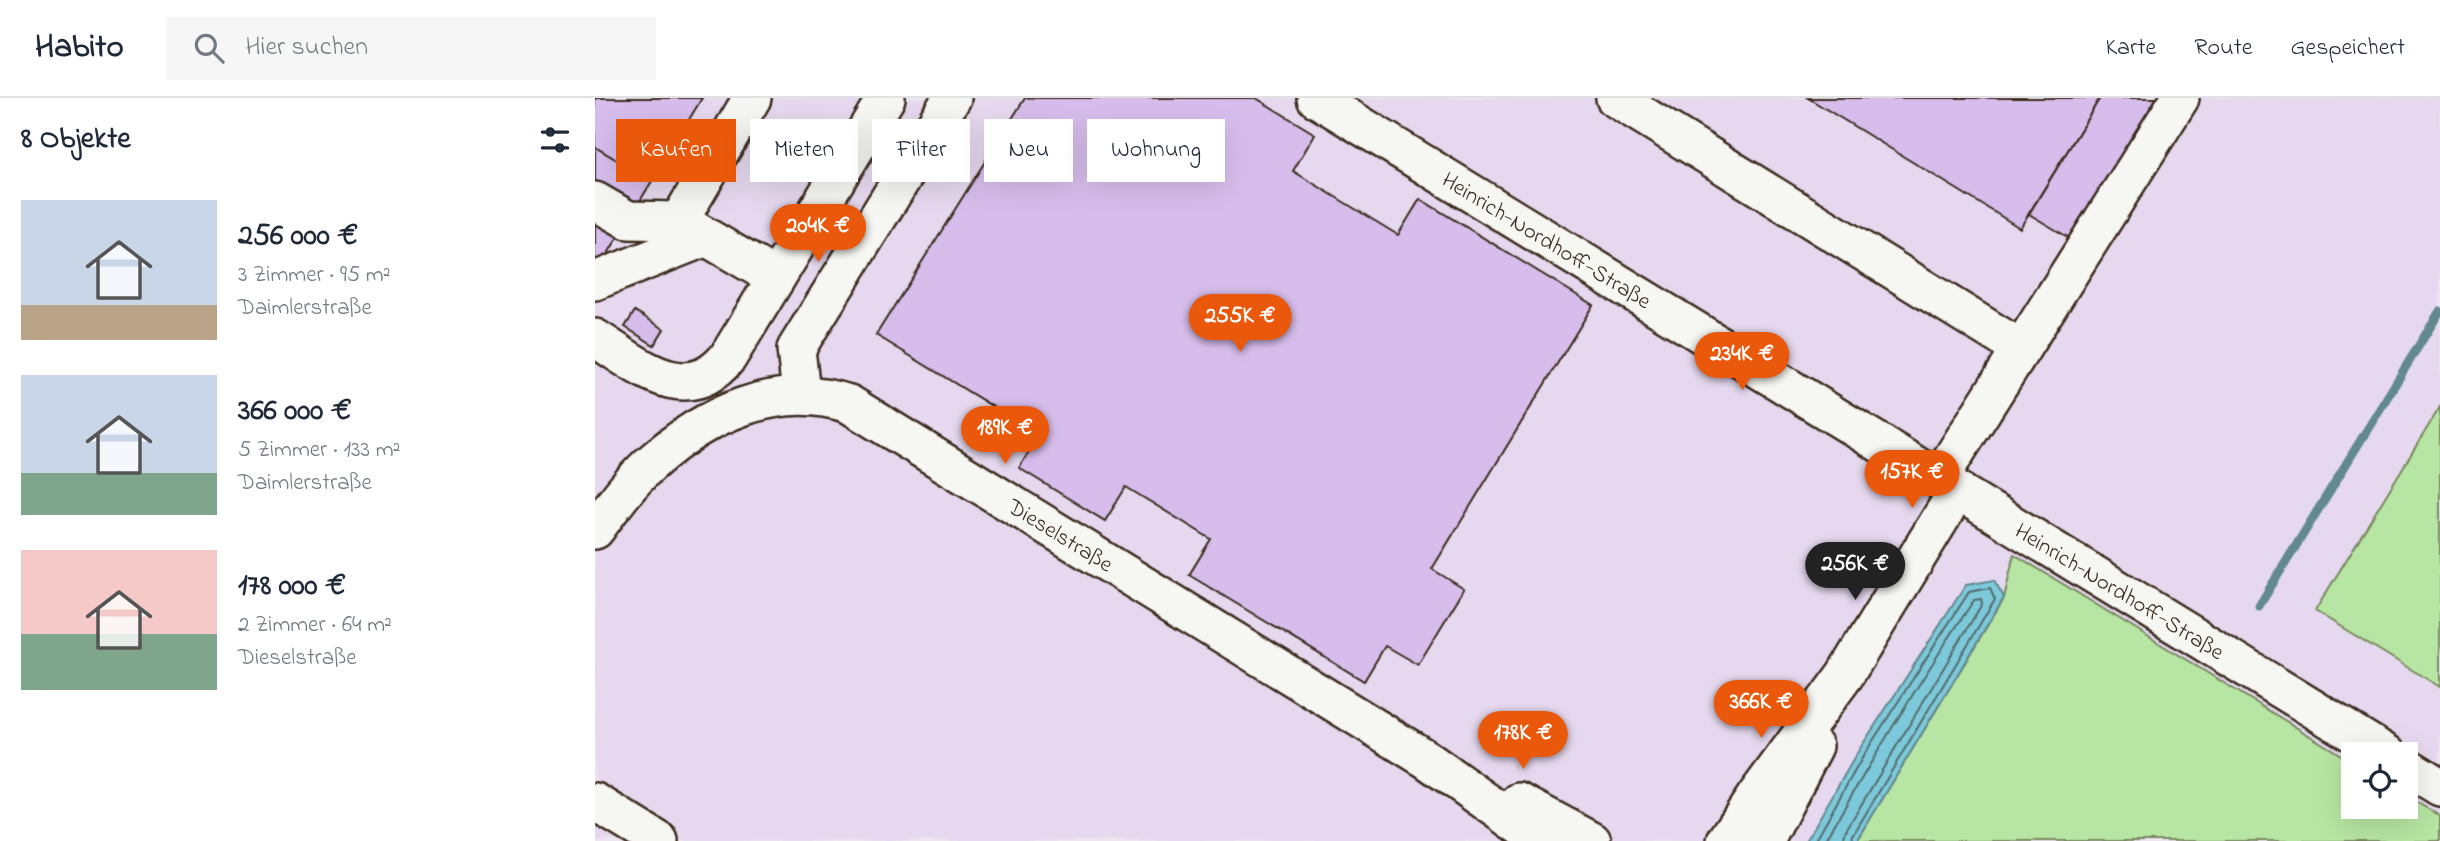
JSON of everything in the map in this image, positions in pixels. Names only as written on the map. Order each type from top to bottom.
[{"type":"street","points":[[595,281],[692,229],[752,98]]},
{"type":"street","points":[[595,338],[664,378],[676,382],[701,379],[713,373],[728,357],[886,98]]},
{"type":"street","points":[[801,394],[796,349],[952,98]]},
{"type":"street","name":"Heinrich-Nordhoff-Straße","points":[[1317,98],[2367,742]]},
{"type":"street","points":[[1615,98],[2021,349]]},
{"type":"street","points":[[1765,841],[1810,755],[1845,674],[2021,349],[2180,98]]},
{"type":"street","points":[[595,201],[628,220],[692,229],[776,278]]},
{"type":"street","name":"Dieselstraße","points":[[595,530],[649,465],[682,439],[721,415],[770,398],[801,394],[828,397],[849,404],[1426,759],[1542,841]]},
{"type":"street","points":[[1726,841],[1845,674]]},
{"type":"street","name":"Dieselstraße","points":[[1426,759],[1509,796],[1592,841]]},
{"type":"street","points":[[2418,773],[2440,787]]},
{"type":"street","points":[[595,802],[659,841]]},
{"type":"shaded area","points":[[595,98],[2440,98],[2440,841],[595,841]]},
{"type":"green space","points":[[2440,407],[2440,687],[2315,611]]},
{"type":"green space","points":[[2014,554],[2341,755],[2341,819],[2418,819],[2418,803],[2440,816],[2440,841],[1857,841],[2004,598]]},
{"type":"water","points":[[1994,580],[2004,597],[1857,841],[1806,841],[1859,750],[1966,585]]},
{"type":"building","points":[[595,98],[702,98],[689,119],[616,119],[616,160],[595,147]]},
{"type":"building","points":[[1025,98],[1256,98],[1315,134],[1293,171],[1398,235],[1420,199],[1593,305],[1432,569],[1464,589],[1418,665],[1385,646],[1364,681],[1189,575],[1211,539],[1126,487],[1105,521],[1019,468],[1039,435],[876,335],[984,163],[984,182],[1073,182],[1073,119],[1012,119]]},
{"type":"building","points":[[1808,98],[2100,98],[2020,228]]},
{"type":"building","points":[[2100,98],[2164,98],[2076,242],[2029,214]]},
{"type":"building","points":[[595,147],[616,160],[616,182],[651,182],[595,275]]},
{"type":"building","points":[[635,311],[664,329],[654,345],[625,327]]},
{"type":"waterway","points":[[2259,606],[2440,311]]}]
